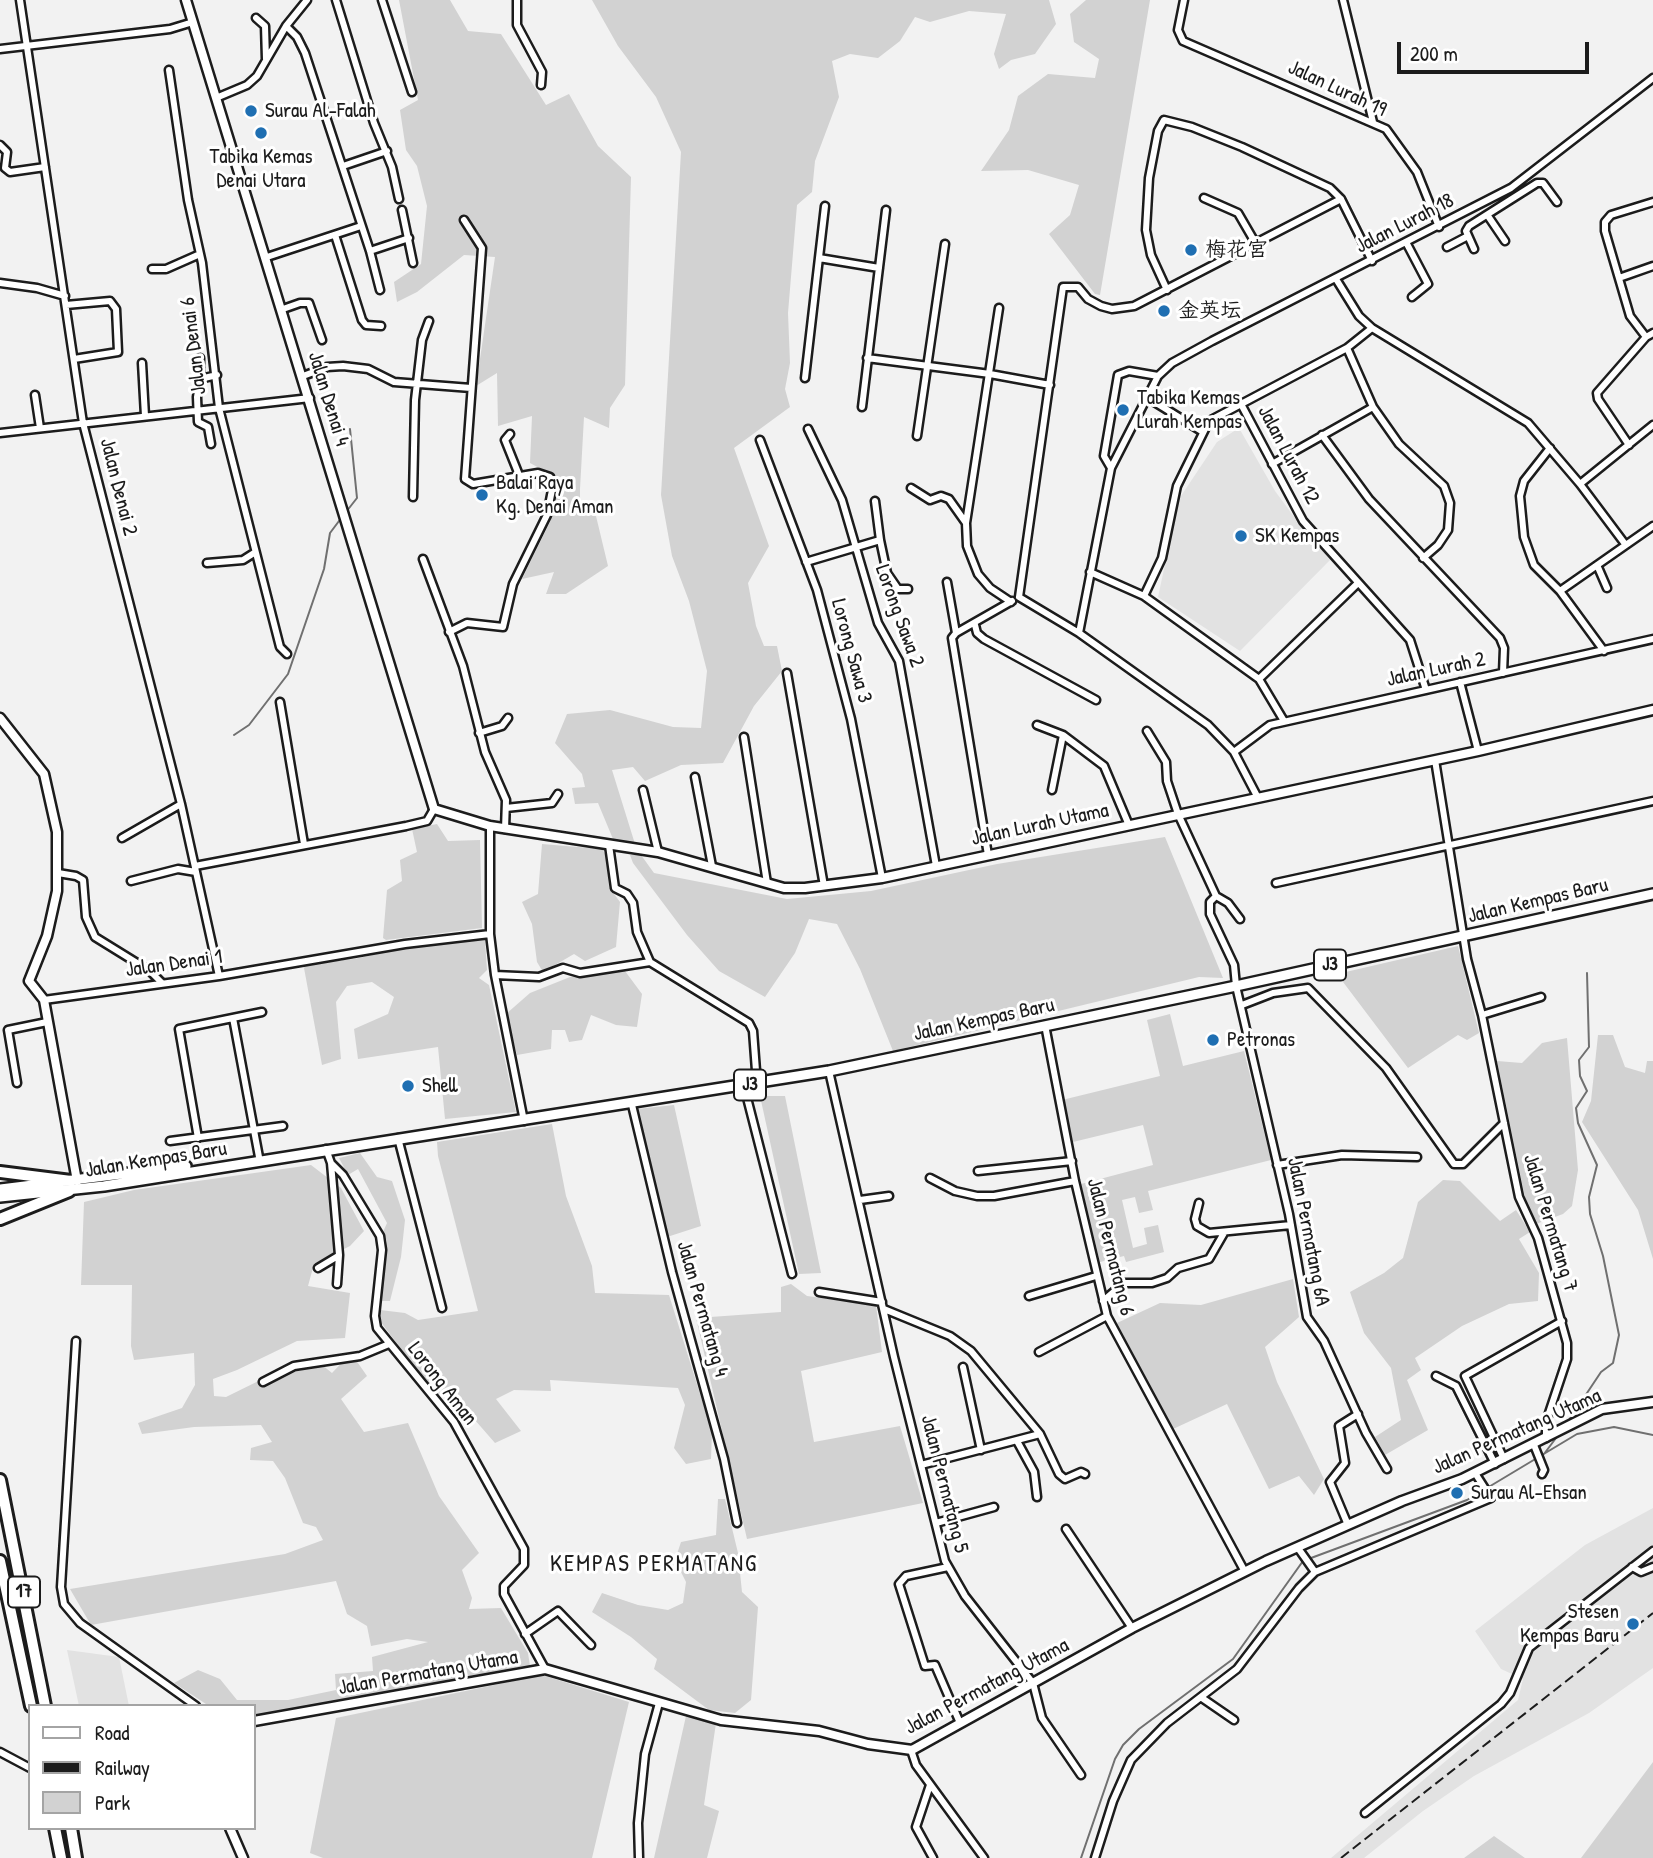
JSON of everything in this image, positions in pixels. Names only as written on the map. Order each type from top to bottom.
[{"type":"highway","points":[[0,1172],[72,1184]]},
{"type":"highway","points":[[0,1219],[72,1184]]},
{"type":"highway","name":"17","points":[[0,1480],[46,1704]]},
{"type":"highway","name":"17","points":[[0,1561],[31,1704]]},
{"type":"highway","points":[[55,1830],[61,1858]]},
{"type":"highway","points":[[71,1830],[76,1858]]},
{"type":"main road","name":"Jalan Kempas Baru","points":[[0,1189],[72,1184],[322,1150],[757,1084],[1236,986],[1653,894]]},
{"type":"main road","name":"Jalan Kempas Baru","points":[[0,1197],[72,1184],[322,1150]]},
{"type":"street","name":"Jalan Denai 2","points":[[20,0],[83,423],[181,804],[219,976]]},
{"type":"street","name":"Jalan Denai 4","points":[[186,0],[283,309],[434,809]]},
{"type":"street","points":[[216,98],[247,85],[266,61],[286,26],[307,0]]},
{"type":"street","points":[[336,0],[374,123],[387,151],[399,199]]},
{"type":"street","points":[[382,0],[412,92]]},
{"type":"street","points":[[517,0],[517,25],[542,72],[541,85]]},
{"type":"street","name":"Jalan Lurah 19","points":[[1184,0],[1178,30],[1183,41],[1373,122],[1386,130],[1417,172],[1439,227]]},
{"type":"street","points":[[1343,0],[1373,122]]},
{"type":"street","points":[[256,18],[265,26],[266,61]]},
{"type":"street","points":[[0,49],[170,29],[193,22]]},
{"type":"street","points":[[286,26],[298,39],[307,63],[343,166],[380,290]]},
{"type":"street","name":"Jalan Denai 6","points":[[169,70],[188,200],[200,254],[219,408],[254,553],[280,647],[287,654]]},
{"type":"street","name":"Jalan Lurah 18","points":[[1111,468],[1158,376],[1172,363],[1511,188],[1653,78]]},
{"type":"street","points":[[1167,290],[1151,255],[1146,230],[1149,178],[1158,131],[1164,120],[1192,127],[1330,188],[1341,199],[1372,261]]},
{"type":"street","points":[[0,145],[6,152],[5,168],[10,172],[45,167]]},
{"type":"street","points":[[343,166],[387,151]]},
{"type":"street","points":[[1474,249],[1468,236],[1469,226],[1540,182],[1557,202]]},
{"type":"street","points":[[1511,188],[1516,198]]},
{"type":"street","points":[[1204,198],[1238,213],[1256,244]]},
{"type":"street","points":[[988,855],[952,638],[956,633],[975,625],[1019,597],[1061,290],[1066,286],[1078,287],[1088,299],[1112,309],[1134,306],[1341,199]]},
{"type":"street","points":[[1629,445],[1598,399],[1597,393],[1650,335],[1630,316],[1605,222],[1611,215],[1653,202]]},
{"type":"street","points":[[805,378],[825,206]]},
{"type":"street","points":[[402,210],[412,263]]},
{"type":"street","points":[[862,407],[886,210]]},
{"type":"street","points":[[1489,216],[1505,241]]},
{"type":"street","points":[[449,632],[467,623],[503,627],[513,584],[547,515],[552,496],[552,483],[547,476],[519,475],[473,484],[468,482],[465,475],[482,248],[464,220]]},
{"type":"street","points":[[267,257],[361,226]]},
{"type":"street","points":[[335,234],[362,320],[366,326],[380,326]]},
{"type":"street","points":[[1447,247],[1468,236]]},
{"type":"street","points":[[370,251],[409,238]]},
{"type":"street","points":[[917,436],[944,244]]},
{"type":"street","points":[[1407,244],[1428,284],[1412,297]]},
{"type":"street","points":[[152,269],[166,269],[200,254]]},
{"type":"street","points":[[819,258],[879,268]]},
{"type":"street","points":[[1619,278],[1653,266]]},
{"type":"street","points":[[1336,279],[1359,316],[1372,328],[1497,401],[1528,423],[1580,484],[1625,544]]},
{"type":"street","points":[[0,283],[37,288],[65,296]]},
{"type":"street","points":[[66,305],[110,302],[116,309],[118,352],[74,359]]},
{"type":"street","points":[[283,309],[309,303],[322,340]]},
{"type":"street","points":[[999,308],[966,523],[973,565],[983,582],[1011,602]]},
{"type":"street","points":[[413,497],[413,423],[422,340],[429,321]]},
{"type":"street","points":[[1144,596],[1162,558],[1177,486],[1213,417],[1347,348],[1372,328]]},
{"type":"street","points":[[1347,348],[1373,407],[1399,444],[1444,486],[1450,503],[1448,530],[1438,545],[1423,558]]},
{"type":"street","points":[[200,358],[198,422],[210,431],[211,444]]},
{"type":"street","points":[[867,358],[990,374],[1050,385]]},
{"type":"street","points":[[142,363],[145,416]]},
{"type":"street","points":[[303,376],[327,367],[343,366],[368,369],[394,382],[471,388]]},
{"type":"street","points":[[1079,633],[1111,468],[1104,456],[1118,375],[1129,371],[1158,376]]},
{"type":"street","points":[[201,379],[217,375]]},
{"type":"street","points":[[35,395],[40,428]]},
{"type":"street","points":[[0,433],[310,398]]},
{"type":"street","points":[[1147,398],[1203,432]]},
{"type":"street","name":"Jalan Lurah 12","points":[[1241,404],[1303,521],[1410,640],[1426,690]]},
{"type":"street","points":[[1272,464],[1373,407]]},
{"type":"street","points":[[1580,484],[1653,425]]},
{"type":"street","name":"Lorong Sawa 2","points":[[808,429],[842,500],[878,623],[903,676],[936,866]]},
{"type":"street","points":[[510,434],[505,440],[519,475]]},
{"type":"street","points":[[1322,435],[1348,475],[1500,638],[1503,648],[1503,673]]},
{"type":"street","name":"Lorong Sawa 3","points":[[760,440],[806,562],[851,719],[882,878]]},
{"type":"street","points":[[1550,448],[1524,481],[1521,512],[1524,537],[1534,565],[1560,591],[1604,651]]},
{"type":"street","points":[[911,488],[930,500],[946,496],[966,523]]},
{"type":"street","points":[[875,501],[887,573],[898,589],[908,589]]},
{"type":"street","points":[[1560,591],[1653,526]]},
{"type":"street","points":[[806,562],[880,540]]},
{"type":"street","points":[[207,563],[243,560],[254,553]]},
{"type":"street","points":[[423,559],[463,666],[479,733],[506,800],[505,829]]},
{"type":"street","points":[[1597,565],[1607,588]]},
{"type":"street","points":[[1090,572],[1144,596],[1259,679],[1284,721]]},
{"type":"street","points":[[947,582],[956,633]]},
{"type":"street","points":[[1259,679],[1358,583]]},
{"type":"street","points":[[1019,597],[1079,633],[1181,704],[1234,752],[1257,796]]},
{"type":"street","points":[[975,625],[977,633],[984,639],[1096,700]]},
{"type":"street","name":"Jalan Lurah 2","points":[[1234,752],[1265,727],[1284,721],[1653,639]]},
{"type":"street","points":[[787,673],[824,886]]},
{"type":"street","points":[[1460,682],[1478,751]]},
{"type":"street","points":[[280,702],[304,844]]},
{"type":"street","name":"Jalan Lurah Utama","points":[[434,809],[505,829],[658,852],[784,888],[824,886],[882,878],[1128,823],[1478,751],[1653,710]]},
{"type":"street","points":[[0,718],[44,774],[57,832],[58,873],[51,922],[29,981],[44,1000],[72,1184]]},
{"type":"street","points":[[479,733],[502,726],[508,718]]},
{"type":"street","points":[[1037,725],[1063,735],[1104,766],[1128,823]]},
{"type":"street","points":[[1147,731],[1166,762],[1167,781],[1178,814],[1216,895],[1228,903],[1240,919]]},
{"type":"street","points":[[1052,790],[1063,735]]},
{"type":"street","points":[[744,737],[767,883]]},
{"type":"street","name":"Jalan Permatang 7","points":[[1435,760],[1464,935],[1519,1197],[1538,1238],[1562,1321],[1567,1359],[1548,1412],[1549,1436]]},
{"type":"street","points":[[695,777],[712,866]]},
{"type":"street","points":[[643,789],[658,852]]},
{"type":"street","points":[[506,808],[552,803],[558,794]]},
{"type":"street","points":[[1276,883],[1653,801]]},
{"type":"street","points":[[122,838],[181,804]]},
{"type":"street","points":[[131,881],[178,869],[196,869],[304,844],[406,826],[427,821],[434,809]]},
{"type":"street","points":[[490,826],[490,934],[495,975],[524,1121]]},
{"type":"street","points":[[609,845],[615,888],[627,894],[633,903],[637,932],[650,962],[749,1023],[753,1031],[757,1084]]},
{"type":"street","points":[[58,873],[83,880],[86,917],[95,937],[150,971],[161,982]]},
{"type":"street","name":"Jalan Permatang 6A","points":[[1216,895],[1210,902],[1210,914],[1231,956],[1291,1225],[1307,1317],[1324,1341],[1387,1469]]},
{"type":"street","name":"Jalan Denai 1","points":[[44,1000],[219,976],[405,944],[490,934]]},
{"type":"street","points":[[495,975],[539,977],[564,968],[580,973],[650,962]]},
{"type":"street","points":[[1242,1005],[1273,993],[1308,988],[1386,1068],[1454,1164],[1464,1164],[1504,1123]]},
{"type":"street","points":[[1482,1015],[1541,997]]},
{"type":"street","points":[[198,1138],[179,1029],[262,1012]]},
{"type":"street","points":[[233,1018],[259,1157]]},
{"type":"street","points":[[17,1083],[8,1030],[47,1022]]},
{"type":"street","name":"Jalan Permatang 6","points":[[1045,1025],[1075,1181],[1107,1316],[1245,1572]]},
{"type":"street","points":[[829,1071],[859,1200],[889,1196]]},
{"type":"street","points":[[744,1086],[792,1274]]},
{"type":"street","name":"Jalan Permatang 4","points":[[632,1104],[672,1272],[720,1445],[737,1523]]},
{"type":"street","points":[[170,1141],[283,1126]]},
{"type":"street","points":[[398,1138],[442,1308]]},
{"type":"street","name":"Lorong Aman","points":[[322,1150],[380,1236],[382,1250],[375,1318],[378,1330],[454,1422],[519,1539],[525,1554],[524,1564],[503,1591],[508,1605],[545,1669]]},
{"type":"street","points":[[1277,1165],[1342,1155],[1417,1157]]},
{"type":"street","points":[[978,1171],[1072,1161]]},
{"type":"street","points":[[331,1163],[339,1255],[337,1284]]},
{"type":"street","points":[[930,1178],[955,1191],[977,1196],[994,1196],[1075,1181]]},
{"type":"street","name":"Jalan Permatang 5","points":[[859,1200],[921,1465],[948,1567],[1033,1684]]},
{"type":"street","points":[[1199,1203],[1195,1219],[1197,1226],[1209,1233],[1291,1225]]},
{"type":"street","points":[[1103,1301],[1124,1283],[1152,1283],[1167,1278],[1178,1268],[1209,1259],[1224,1233]]},
{"type":"street","points":[[318,1268],[339,1255]]},
{"type":"street","points":[[1029,1296],[1096,1276]]},
{"type":"street","points":[[819,1292],[883,1305],[950,1336],[971,1352],[1040,1434],[1059,1474],[1065,1479],[1081,1472],[1085,1474]]},
{"type":"street","points":[[1039,1352],[1107,1316]]},
{"type":"street","points":[[1499,1461],[1465,1376],[1562,1321]]},
{"type":"street","points":[[76,1341],[61,1587],[64,1604],[80,1623],[193,1704]]},
{"type":"street","points":[[263,1382],[294,1366],[360,1356],[389,1344]]},
{"type":"street","points":[[963,1367],[981,1450]]},
{"type":"street","points":[[1436,1376],[1456,1386],[1499,1461]]},
{"type":"street","name":"Jalan Permatang Utama","points":[[256,1721],[545,1669],[721,1720],[820,1731],[868,1744],[911,1750],[1132,1628],[1245,1572],[1300,1551],[1348,1525],[1535,1448],[1549,1436],[1602,1409],[1653,1402]]},
{"type":"street","points":[[1348,1525],[1330,1482],[1345,1463],[1339,1426],[1358,1414]]},
{"type":"street","points":[[921,1465],[1040,1434]]},
{"type":"street","points":[[1017,1441],[1034,1472],[1038,1484],[1037,1497]]},
{"type":"street","points":[[1535,1448],[1543,1470]]},
{"type":"street","points":[[1094,1858],[1113,1801],[1131,1760],[1167,1723],[1237,1670],[1298,1588],[1314,1571],[1490,1497],[1475,1473]]},
{"type":"street","points":[[936,1523],[994,1507]]},
{"type":"street","points":[[1066,1529],[1132,1628]]},
{"type":"street","points":[[1300,1551],[1314,1571]]},
{"type":"street","points":[[1365,1813],[1502,1704],[1510,1693],[1529,1648],[1653,1551]]},
{"type":"street","points":[[948,1567],[906,1576],[899,1584],[925,1666],[935,1665],[960,1723]]},
{"type":"street","points":[[1632,1567],[1641,1572],[1653,1567]]},
{"type":"street","points":[[524,1634],[558,1611],[591,1645]]},
{"type":"street","points":[[1033,1684],[1042,1718],[1082,1775]]},
{"type":"street","points":[[1202,1698],[1234,1720]]},
{"type":"street","points":[[639,1858],[638,1823],[645,1754],[659,1703]]},
{"type":"street","points":[[911,1750],[913,1761],[984,1858]]},
{"type":"street","points":[[0,1752],[28,1767]]},
{"type":"street","points":[[930,1785],[916,1827],[933,1858]]},
{"type":"street","points":[[231,1830],[243,1858]]},
{"type":"shaded area","name":"SK Kempas","points":[[1239,428],[1275,491],[1303,529],[1333,557],[1240,651],[1158,597],[1179,499],[1217,442]]},
{"type":"shaded area","points":[[1653,1508],[1653,1668],[1589,1713],[1474,1776],[1423,1811],[1364,1858],[1331,1858],[1518,1700],[1523,1679],[1501,1669],[1475,1631],[1585,1545]]},
{"type":"shaded area","points":[[67,1650],[119,1657],[129,1704],[79,1704]]},
{"type":"green space","points":[[399,0],[450,0],[468,31],[501,34],[546,105],[569,94],[598,146],[631,177],[625,385],[610,408],[609,428],[584,417],[580,512],[596,516],[608,566],[566,594],[546,594],[554,572],[522,579],[550,522],[558,478],[530,463],[532,416],[498,426],[497,373],[476,386],[495,257],[464,255],[417,292],[397,302],[394,282],[421,264],[427,206],[417,166],[406,150],[400,110],[418,100]]},
{"type":"green space","points":[[592,0],[1049,0],[1056,24],[1035,54],[1011,60],[999,69],[994,54],[1006,14],[969,11],[930,22],[915,17],[900,41],[878,58],[850,54],[832,61],[839,97],[815,161],[812,192],[797,205],[788,313],[790,363],[785,389],[790,407],[734,448],[769,546],[748,583],[756,626],[764,646],[777,646],[782,671],[754,706],[723,763],[681,765],[645,781],[633,767],[612,770],[635,844],[613,839],[598,803],[575,804],[572,788],[585,787],[582,774],[555,743],[567,714],[610,710],[673,727],[701,728],[707,671],[689,601],[672,556],[661,495],[681,152],[656,97],[618,46]]},
{"type":"green space","points":[[1086,0],[1150,0],[1100,295],[1095,294],[1049,234],[1070,215],[1079,185],[1028,170],[981,171],[1009,130],[1018,96],[1048,74],[1095,78],[1099,59],[1074,42],[1070,14]]},
{"type":"green space","points":[[437,824],[448,841],[480,840],[482,928],[386,940],[383,938],[387,890],[402,881],[400,860],[417,852],[412,829]]},
{"type":"green space","points":[[1165,837],[1223,978],[1199,977],[893,1051],[860,969],[837,924],[809,919],[795,953],[765,997],[719,971],[687,935],[633,863],[630,855],[641,855],[654,873],[787,899],[871,891],[997,864]]},
{"type":"green space","points":[[542,844],[602,849],[606,855],[609,887],[620,902],[616,947],[585,961],[574,954],[543,972],[537,962],[532,924],[522,902],[538,894]]},
{"type":"green space","points":[[485,940],[487,970],[479,978],[489,985],[516,1112],[445,1119],[438,1047],[358,1059],[354,1029],[388,1014],[394,997],[372,982],[347,986],[336,1002],[341,1059],[322,1065],[304,968],[306,964],[354,959],[420,945]]},
{"type":"green space","points":[[1458,946],[1479,1033],[1467,1040],[1458,1035],[1408,1068],[1337,974]]},
{"type":"green space","points":[[625,971],[642,994],[637,1027],[616,1025],[591,1015],[582,1040],[569,1042],[565,1030],[552,1030],[551,1049],[517,1055],[506,1014],[530,993],[570,977]]},
{"type":"green space","points":[[1170,1014],[1183,1066],[1244,1051],[1271,1160],[1148,1191],[1153,1210],[1139,1213],[1135,1197],[1122,1200],[1133,1248],[1147,1244],[1144,1228],[1158,1225],[1164,1252],[1126,1262],[1124,1256],[1100,1262],[1081,1184],[1153,1165],[1143,1125],[1073,1142],[1062,1100],[1160,1076],[1147,1020]]},
{"type":"green space","points":[[1598,1035],[1613,1035],[1625,1067],[1645,1073],[1647,1061],[1653,1061],[1653,1259],[1638,1210],[1582,1122],[1591,1101]]},
{"type":"green space","points":[[1567,1038],[1578,1170],[1572,1206],[1563,1214],[1536,1224],[1525,1198],[1497,1061],[1522,1063],[1542,1043]]},
{"type":"green space","points":[[760,1096],[785,1096],[821,1273],[799,1274]]},
{"type":"green space","points":[[674,1105],[701,1226],[667,1237],[637,1109]]},
{"type":"green space","points":[[552,1124],[566,1196],[592,1266],[595,1293],[669,1295],[712,1432],[711,1459],[686,1464],[674,1448],[685,1405],[678,1388],[550,1380],[551,1391],[514,1390],[496,1399],[521,1431],[495,1443],[454,1396],[435,1394],[380,1321],[380,1310],[405,1313],[418,1320],[478,1311],[438,1156],[437,1142]]},
{"type":"green space","points":[[360,1153],[377,1177],[392,1181],[405,1220],[401,1257],[390,1301],[381,1301],[387,1241],[383,1232],[387,1223],[358,1169],[348,1175],[339,1158]]},
{"type":"green space","points":[[311,1165],[341,1188],[364,1231],[350,1246],[314,1264],[308,1286],[350,1293],[345,1338],[297,1341],[213,1379],[214,1396],[226,1397],[297,1362],[316,1360],[332,1373],[351,1353],[367,1376],[341,1399],[364,1432],[408,1423],[439,1496],[479,1553],[462,1570],[472,1598],[469,1609],[501,1608],[528,1653],[530,1666],[267,1717],[256,1716],[256,1704],[206,1704],[174,1683],[198,1670],[220,1679],[237,1700],[288,1700],[336,1690],[335,1674],[373,1671],[372,1657],[428,1642],[407,1639],[371,1646],[367,1626],[347,1614],[336,1581],[91,1625],[70,1589],[285,1554],[323,1540],[316,1527],[303,1523],[285,1478],[273,1461],[250,1460],[251,1448],[272,1442],[261,1425],[194,1427],[142,1434],[138,1423],[182,1408],[195,1385],[194,1353],[134,1360],[131,1346],[132,1285],[81,1285],[84,1202],[134,1190]]},
{"type":"green space","points":[[1443,1180],[1460,1181],[1500,1221],[1516,1210],[1530,1232],[1519,1239],[1539,1273],[1538,1301],[1509,1304],[1462,1326],[1415,1358],[1421,1370],[1407,1380],[1428,1430],[1385,1455],[1375,1437],[1401,1420],[1391,1368],[1364,1333],[1350,1292],[1384,1273],[1403,1258],[1418,1202]]},
{"type":"green space","points":[[1293,1279],[1299,1317],[1265,1347],[1277,1382],[1324,1479],[1314,1495],[1299,1476],[1269,1489],[1227,1404],[1173,1429],[1117,1323],[1160,1303],[1201,1305]]},
{"type":"green space","points":[[791,1284],[807,1296],[876,1305],[882,1352],[801,1371],[814,1442],[900,1426],[923,1503],[747,1539],[696,1318],[781,1312],[781,1287]]},
{"type":"green space","points":[[718,1499],[725,1499],[738,1553],[742,1592],[758,1607],[751,1700],[735,1713],[709,1710],[654,1669],[657,1659],[631,1637],[592,1612],[602,1593],[638,1605],[668,1610],[683,1603],[686,1582],[675,1560],[681,1542],[716,1535]]},
{"type":"green space","points":[[542,1675],[629,1702],[592,1858],[323,1858],[310,1853],[336,1718]]},
{"type":"green space","points":[[686,1716],[716,1723],[704,1805],[719,1811],[707,1858],[654,1858]]},
{"type":"green space","points":[[1653,1762],[1653,1858],[1581,1858]]},
{"type":"green space","points":[[1494,1836],[1525,1858],[1464,1858]]},
{"type":"waterway","points":[[346,512],[357,498],[350,429]]},
{"type":"waterway","points":[[234,735],[249,725],[288,674],[324,569],[330,533],[342,517]]},
{"type":"waterway","points":[[1567,1423],[1601,1372],[1613,1363],[1619,1335],[1603,1256],[1590,1214],[1589,1197],[1597,1165],[1578,1123],[1576,1108],[1587,1091],[1580,1076],[1579,1060],[1589,1047],[1587,973]]},
{"type":"waterway","points":[[1081,1858],[1115,1759],[1123,1745],[1139,1729],[1233,1659],[1303,1561],[1467,1500],[1577,1434],[1614,1427],[1653,1435]]},
{"type":"waterway","points":[[1544,1454],[1559,1434]]},
{"type":"railway","points":[[1341,1858],[1653,1613]]},
{"type":"place","name":"Surau Al-Falah","points":[[251,111]]},
{"type":"place","name":"Tabika Kemas Denai Utara","points":[[261,133]]},
{"type":"place","name":"梅花宫","points":[[1191,250]]},
{"type":"place","name":"金英坛","points":[[1164,311]]},
{"type":"place","name":"Tabika Kemas Lurah Kempas","points":[[1123,410]]},
{"type":"place","name":"Balai Raya Kg. Denai Aman","points":[[482,495]]},
{"type":"place","name":"SK Kempas","points":[[1241,536]]},
{"type":"place","name":"Petronas","points":[[1213,1040]]},
{"type":"place","name":"Shell","points":[[408,1086]]},
{"type":"place","name":"Surau Al-Ehsan","points":[[1457,1493]]},
{"type":"place","name":"Stesen Kempas Baru","points":[[1633,1624]]},
{"type":"district","name":"KEMPAS PERMATANG","points":[[654,1565]]}]
